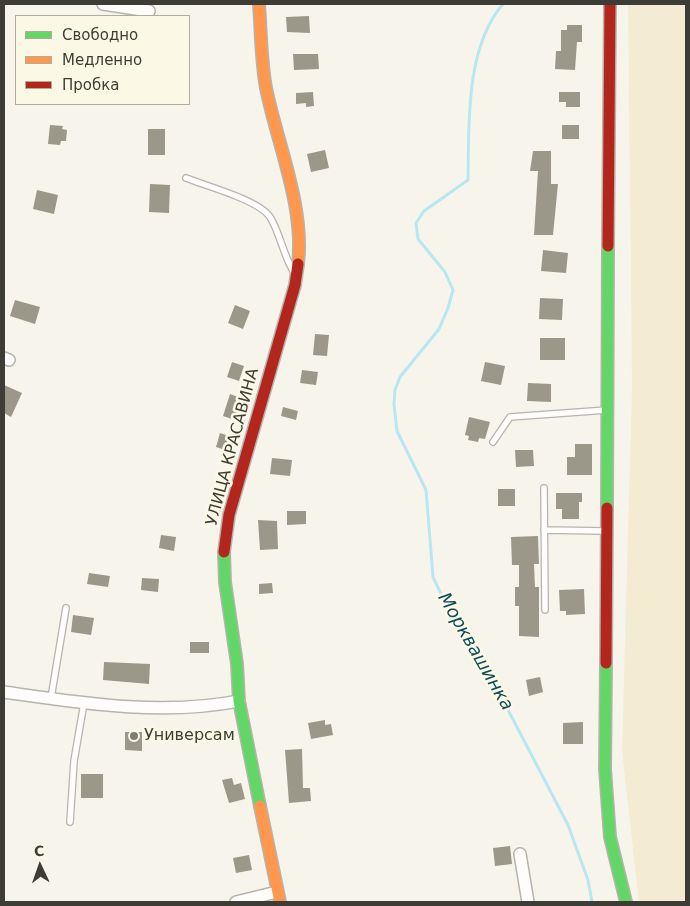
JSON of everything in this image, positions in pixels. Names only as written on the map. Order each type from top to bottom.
[{"type":"street","points":[[103,4],[149,10]]},
{"type":"street","name":"УЛИЦА КРАСАВИНА","points":[[259,4],[266,86],[298,216],[300,246],[296,275],[229,514],[224,544],[225,582],[237,664],[238,701],[279,897]]},
{"type":"street","points":[[610,4],[605,769],[610,838],[626,902]]},
{"type":"street","points":[[4,692],[84,703],[179,709],[238,701]]},
{"type":"street","points":[[520,854],[528,902]]},
{"type":"street","points":[[236,902],[279,897]]},
{"type":"lane","points":[[186,178],[260,207],[270,217],[286,259],[296,275]]},
{"type":"lane","points":[[493,442],[510,416],[607,410]]},
{"type":"lane","points":[[544,488],[545,610]]},
{"type":"lane","points":[[544,530],[606,531]]},
{"type":"lane","points":[[51,698],[66,608]]},
{"type":"lane","points":[[70,822],[74,761],[84,703]]},
{"type":"shaded area","points":[[628,4],[686,4],[686,902],[639,902],[622,751],[632,387]]},
{"type":"building","points":[[309,16],[310,33],[287,32],[286,17]]},
{"type":"building","points":[[567,25],[582,25],[582,42],[577,42],[575,70],[555,69],[556,51],[561,51],[561,30],[567,30]]},
{"type":"building","points":[[293,54],[318,54],[319,69],[294,70]]},
{"type":"building","points":[[313,92],[314,106],[306,107],[306,103],[296,104],[296,93]]},
{"type":"building","points":[[559,92],[580,92],[580,107],[566,107],[566,102],[559,102]]},
{"type":"building","points":[[50,125],[63,126],[62,129],[67,130],[66,141],[61,141],[60,145],[48,144]]},
{"type":"building","points":[[562,125],[579,125],[579,139],[562,139]]},
{"type":"building","points":[[148,129],[165,129],[165,155],[148,155]]},
{"type":"building","points":[[325,150],[329,168],[311,172],[307,154]]},
{"type":"building","points":[[533,151],[551,151],[551,184],[558,184],[553,235],[534,235],[538,171],[530,171]]},
{"type":"building","points":[[150,184],[170,185],[169,213],[149,212]]},
{"type":"building","points":[[37,190],[58,195],[54,214],[33,209]]},
{"type":"building","points":[[543,250],[568,253],[566,273],[541,271]]},
{"type":"building","points":[[540,298],[563,299],[562,320],[539,319]]},
{"type":"building","points":[[15,300],[40,307],[35,324],[10,316]]},
{"type":"building","points":[[235,305],[250,311],[243,329],[228,323]]},
{"type":"building","points":[[315,334],[329,335],[327,356],[313,355]]},
{"type":"building","points":[[540,338],[565,338],[565,360],[540,360]]},
{"type":"building","points":[[232,362],[244,366],[239,381],[227,377]]},
{"type":"building","points":[[485,362],[505,366],[501,385],[481,381]]},
{"type":"building","points":[[302,370],[318,372],[316,385],[300,383]]},
{"type":"building","points":[[528,383],[551,384],[551,402],[527,401]]},
{"type":"building","points":[[4,385],[22,393],[11,417],[4,413]]},
{"type":"building","points":[[230,394],[241,398],[238,409],[242,411],[238,421],[223,416]]},
{"type":"building","points":[[283,407],[298,411],[296,420],[281,416]]},
{"type":"building","points":[[469,417],[490,422],[485,439],[479,438],[478,442],[468,440],[469,436],[465,435]]},
{"type":"building","points":[[220,433],[229,436],[228,441],[234,442],[231,452],[216,447]]},
{"type":"building","points":[[575,444],[592,444],[592,475],[567,475],[567,457],[575,457]]},
{"type":"building","points":[[515,450],[533,450],[534,466],[516,467]]},
{"type":"building","points":[[272,458],[292,460],[290,476],[270,474]]},
{"type":"building","points":[[498,489],[515,489],[515,506],[498,506]]},
{"type":"building","points":[[556,493],[582,493],[582,502],[579,502],[579,519],[562,519],[562,509],[556,509]]},
{"type":"building","points":[[210,497],[223,500],[220,512],[207,508]]},
{"type":"building","points":[[287,511],[306,511],[306,524],[287,525]]},
{"type":"building","points":[[258,520],[277,521],[278,549],[260,550]]},
{"type":"building","points":[[161,535],[176,537],[174,551],[159,548]]},
{"type":"building","points":[[538,536],[539,564],[534,564],[535,587],[539,587],[539,637],[519,636],[519,606],[515,606],[515,587],[519,587],[519,565],[512,565],[511,537]]},
{"type":"building","points":[[89,573],[110,576],[108,587],[87,584]]},
{"type":"building","points":[[142,578],[159,579],[158,592],[141,590]]},
{"type":"building","points":[[272,583],[273,593],[259,594],[259,584]]},
{"type":"building","points":[[584,589],[585,614],[566,615],[566,611],[560,611],[559,590]]},
{"type":"building","points":[[73,615],[94,618],[91,635],[71,632]]},
{"type":"building","points":[[190,642],[209,642],[209,653],[190,653]]},
{"type":"building","points":[[104,662],[150,664],[149,684],[103,680]]},
{"type":"building","points":[[540,677],[543,692],[529,696],[526,680]]},
{"type":"building","points":[[325,720],[325,725],[331,724],[333,735],[311,739],[308,723]]},
{"type":"building","points":[[583,722],[583,744],[563,744],[563,723]]},
{"type":"building","points":[[125,732],[142,732],[142,751],[125,750]]},
{"type":"building","points":[[302,749],[303,788],[310,788],[311,801],[289,803],[285,750]]},
{"type":"building","points":[[81,774],[103,774],[103,798],[81,798]]},
{"type":"building","points":[[232,778],[234,785],[241,783],[245,799],[229,803],[222,780]]},
{"type":"building","points":[[510,846],[512,864],[495,866],[493,848]]},
{"type":"building","points":[[249,855],[252,870],[236,873],[233,858]]},
{"type":"waterway","name":"Морквашинка","points":[[503,4],[491,22],[475,65],[469,112],[468,180],[424,211],[416,223],[418,239],[445,272],[453,290],[439,329],[400,377],[395,390],[394,404],[397,431],[426,490],[433,577],[461,636],[506,706],[568,825],[588,880],[592,902]]},
{"type":"traffic: fast","points":[[607,508],[608,246]]},
{"type":"traffic: fast","points":[[224,552],[225,582],[237,664],[239,701],[260,806]]},
{"type":"traffic: fast","points":[[606,663],[605,769],[610,837],[626,902]]},
{"type":"traffic: slow","points":[[259,4],[264,78],[289,175],[298,220],[298,264]]},
{"type":"traffic: slow","points":[[260,806],[280,902]]},
{"type":"traffic: jam","points":[[608,246],[610,4]]},
{"type":"traffic: jam","points":[[224,552],[229,515],[295,285],[298,264]]},
{"type":"traffic: jam","points":[[606,663],[607,508]]},
{"type":"place","name":"Универсам","points":[[134,736]]}]
